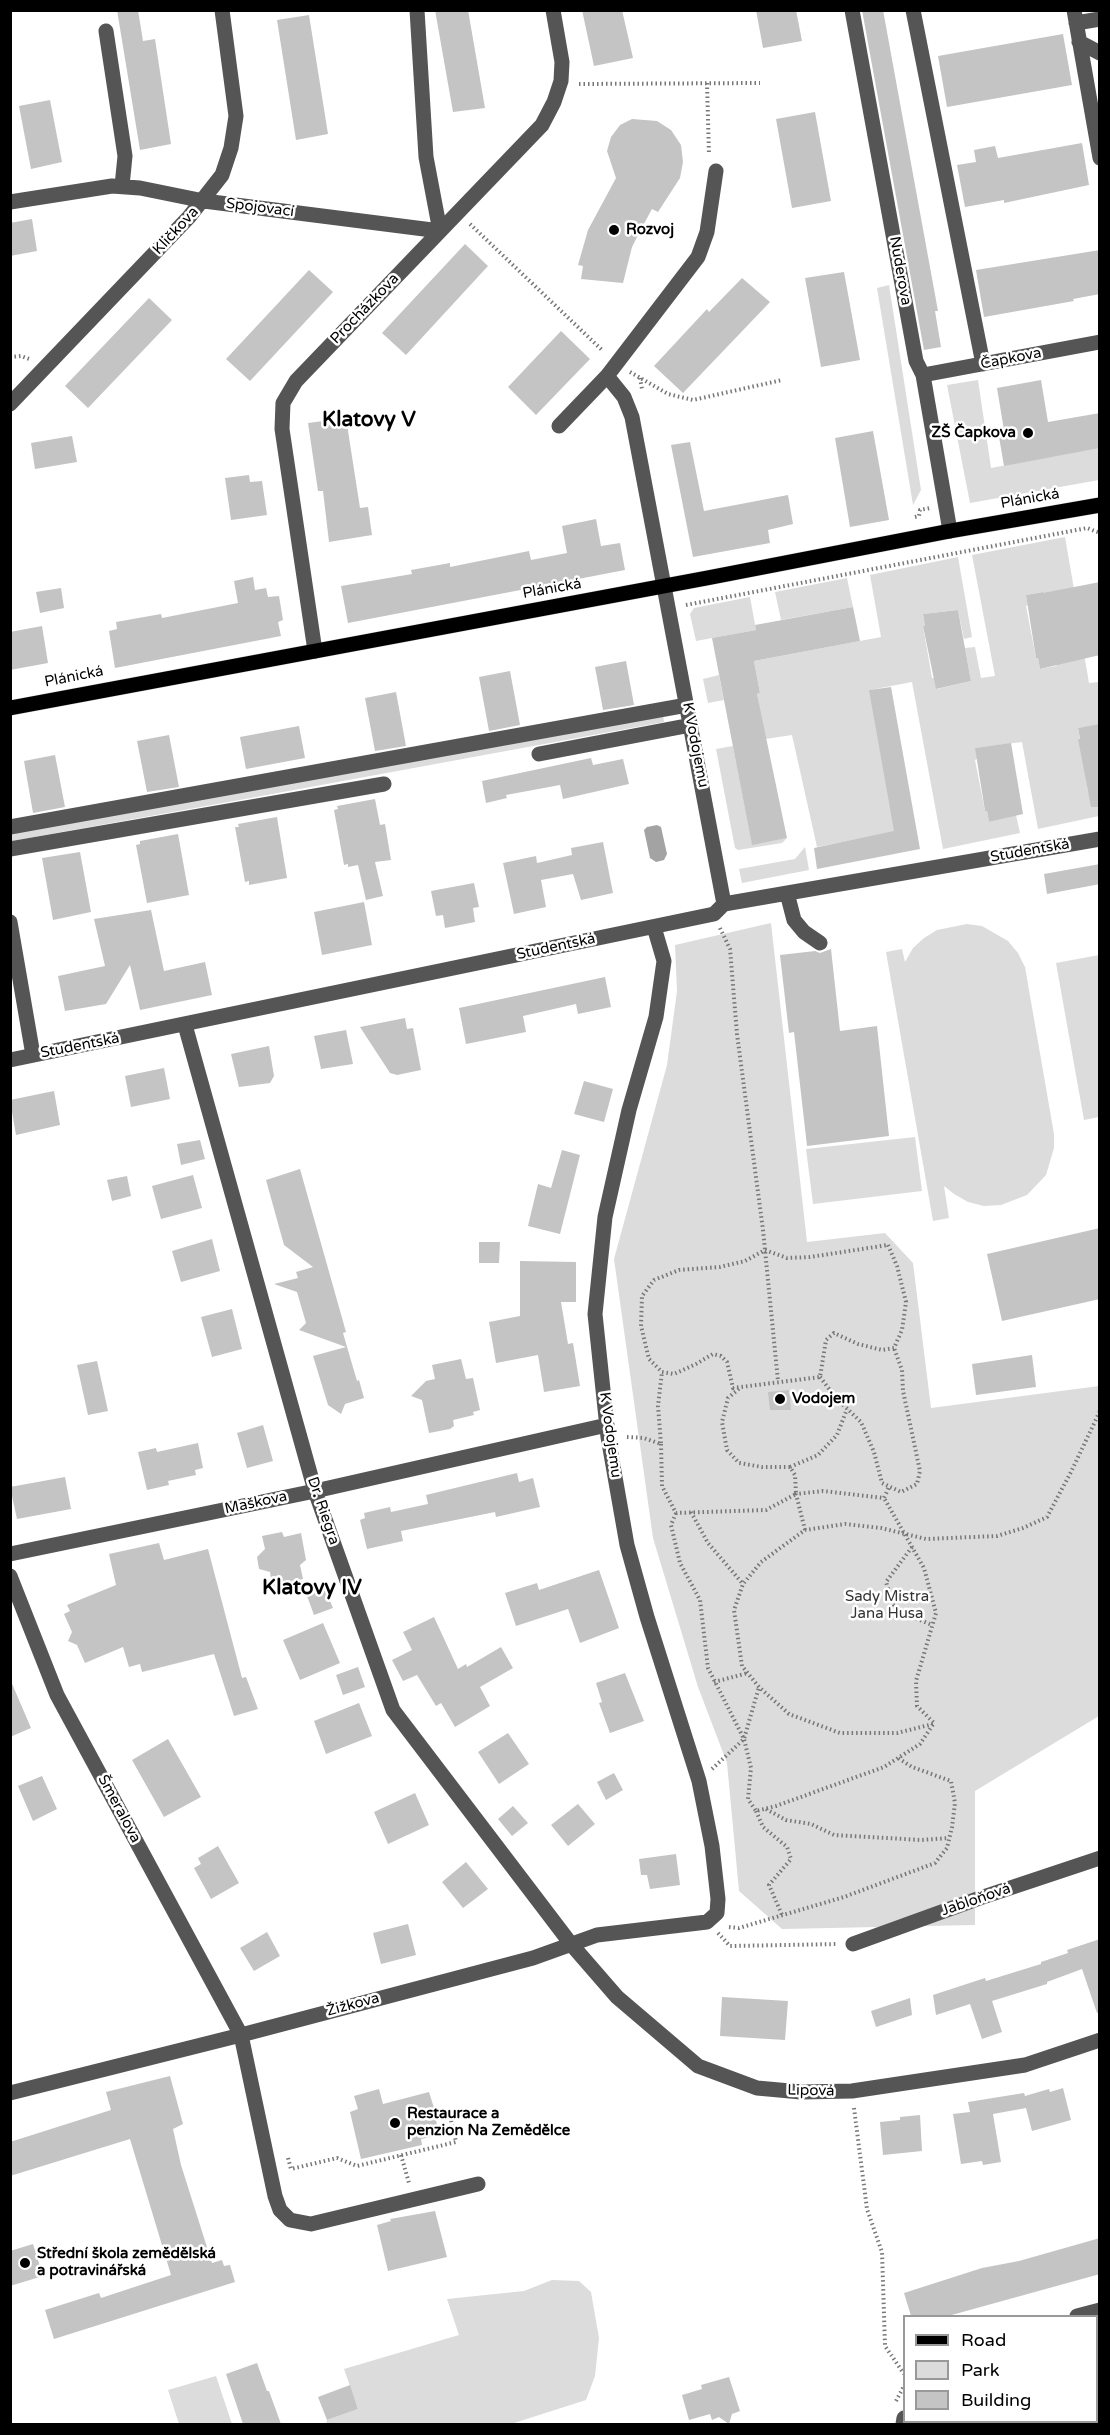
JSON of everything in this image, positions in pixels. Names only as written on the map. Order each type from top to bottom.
[{"type":"main road","name":"Plánická","points":[[10,708],[950,531],[1100,505]]},
{"type":"street","name":"Kličkova","points":[[10,404],[204,201],[222,175],[231,148],[236,116],[222,10]]},
{"type":"street","points":[[417,10],[426,157],[440,231]]},
{"type":"street","name":"Procházkova","points":[[315,651],[282,429],[283,403],[296,381],[542,125],[554,102],[561,81],[562,62],[553,10]]},
{"type":"street","name":"Nuderova","points":[[852,10],[916,361],[923,375],[950,531]]},
{"type":"street","points":[[913,10],[983,364]]},
{"type":"street","points":[[1100,19],[1075,17],[1100,158]]},
{"type":"street","points":[[106,31],[125,156],[122,186]]},
{"type":"street","points":[[1079,42],[1100,53]]},
{"type":"street","points":[[559,426],[611,370],[698,256],[707,232],[716,171]]},
{"type":"street","name":"Spojovací","points":[[10,202],[122,186],[204,201],[440,231]]},
{"type":"street","name":"Čapkova","points":[[923,375],[1100,342]]},
{"type":"street","points":[[611,370],[633,417],[665,586]]},
{"type":"street","name":"K Vodojemu","points":[[665,586],[691,725],[719,909]]},
{"type":"street","points":[[10,828],[687,705]]},
{"type":"street","points":[[539,754],[691,725]]},
{"type":"street","points":[[10,849],[384,784]]},
{"type":"street","name":"Studentská","points":[[10,1060],[654,927],[719,909],[787,894],[1100,838]]},
{"type":"street","points":[[787,894],[795,920],[804,932],[820,943]]},
{"type":"street","points":[[10,922],[33,1055]]},
{"type":"street","name":"K Vodojemu","points":[[654,927],[664,961],[656,1017],[629,1110],[605,1217],[595,1314],[607,1431],[627,1545],[646,1617],[699,1781],[712,1846],[718,1899],[717,1913],[701,1923]]},
{"type":"street","name":"Dr. Riegra","points":[[186,1024],[315,1491],[393,1710],[571,1944]]},
{"type":"street","name":"Maškova","points":[[10,1554],[607,1431]]},
{"type":"street","name":"Šmeralova","points":[[10,1576],[57,1695],[241,2035],[275,2196],[280,2210],[290,2220],[311,2224],[478,2184]]},
{"type":"street","name":"Jabloňová","points":[[853,1944],[1100,1858]]},
{"type":"street","name":"Žižkova","points":[[10,2093],[533,1958],[597,1935],[701,1923]]},
{"type":"street","name":"Lipová","points":[[571,1944],[617,1997],[698,2066],[757,2088],[801,2092],[852,2091],[1025,2065],[1100,2040]]},
{"type":"street","points":[[1081,2315],[1100,2310]]},
{"type":"path","points":[[561,81],[579,84],[760,83]]},
{"type":"path","points":[[707,83],[710,166],[716,171]]},
{"type":"path","points":[[458,212],[611,370],[640,378],[668,394],[693,400],[782,380]]},
{"type":"path","points":[[10,357],[21,356],[38,362]]},
{"type":"path","points":[[640,378],[642,390]]},
{"type":"path","points":[[909,519],[919,516],[920,510],[946,506]]},
{"type":"path","points":[[669,608],[1087,528],[1100,533]]},
{"type":"path","points":[[684,615],[686,605]]},
{"type":"path","points":[[719,909],[730,949],[737,1034],[765,1250],[778,1381]]},
{"type":"path","points":[[888,1245],[897,1266],[906,1302],[902,1330],[894,1348],[902,1370],[903,1391],[920,1471],[917,1484],[901,1492],[882,1483],[874,1452],[861,1422],[819,1377],[733,1389],[727,1362],[721,1356],[712,1354],[674,1374],[662,1372],[649,1359],[641,1326],[642,1296],[654,1280],[679,1270],[720,1267],[745,1261],[765,1250],[787,1258],[810,1257],[888,1245]]},
{"type":"path","points":[[819,1377],[826,1340],[834,1333],[858,1344],[882,1350],[894,1348]]},
{"type":"path","points":[[662,1372],[658,1406],[662,1486],[676,1513]]},
{"type":"path","points":[[742,1386],[728,1398],[722,1422],[727,1450],[739,1463],[762,1467],[790,1467],[818,1455],[837,1435],[847,1408]]},
{"type":"path","points":[[934,1723],[897,1733],[840,1733],[789,1714],[759,1687],[742,1666],[734,1610],[743,1584],[761,1562],[805,1530],[846,1524],[881,1528],[906,1536],[926,1539],[997,1536],[1047,1517],[1100,1411]]},
{"type":"path","points":[[607,1431],[644,1438],[661,1444]]},
{"type":"path","points":[[790,1467],[795,1475],[796,1494],[805,1530]]},
{"type":"path","points":[[884,1498],[889,1486]]},
{"type":"path","points":[[676,1513],[766,1510],[796,1494],[823,1491],[884,1498]]},
{"type":"path","points":[[884,1498],[924,1568],[936,1613],[916,1681],[917,1706],[934,1723]]},
{"type":"path","points":[[691,1512],[708,1542],[743,1584]]},
{"type":"path","points":[[676,1513],[671,1525],[680,1563],[700,1600],[708,1668],[744,1739],[751,1768],[748,1799],[763,1827],[787,1847],[791,1859],[769,1885],[782,1915]]},
{"type":"path","points":[[912,1547],[886,1582],[893,1605],[908,1615],[932,1625]]},
{"type":"path","points":[[714,1682],[748,1673]]},
{"type":"path","points":[[699,1781],[744,1739],[759,1687]]},
{"type":"path","points":[[756,1811],[884,1767],[920,1744],[934,1723]]},
{"type":"path","points":[[701,1923],[739,1928],[844,1897],[935,1863],[946,1848],[949,1838],[955,1803],[951,1780],[912,1767],[898,1758]]},
{"type":"path","points":[[766,1809],[786,1820],[811,1824],[834,1835],[921,1840],[949,1838]]},
{"type":"path","points":[[701,1923],[730,1946],[853,1944]]},
{"type":"path","points":[[852,2091],[867,2209],[882,2252],[885,2346],[903,2373]]},
{"type":"path","points":[[286,2150],[291,2169],[337,2158],[357,2166],[456,2142],[451,2120]]},
{"type":"green space","points":[[889,285],[921,490],[913,505],[877,288]]},
{"type":"green space","points":[[978,380],[991,468],[1099,448],[1099,480],[970,503],[947,385]]},
{"type":"green space","points":[[1065,537],[1079,618],[1042,592],[1026,595],[1028,605],[1026,606],[1040,669],[1056,666],[1082,642],[1089,683],[1099,682],[1099,726],[1078,728],[1088,791],[1099,801],[1099,816],[1038,829],[1022,742],[976,748],[977,759],[975,760],[989,822],[1016,815],[1020,833],[943,849],[912,682],[870,690],[895,832],[817,847],[792,735],[765,739],[754,661],[881,637],[870,575],[958,557],[972,637],[964,639],[958,610],[923,614],[932,678],[934,678],[937,689],[971,681],[965,648],[975,647],[981,678],[995,676],[972,555]]},
{"type":"green space","points":[[847,578],[853,607],[781,620],[775,592]]},
{"type":"green space","points":[[750,597],[756,630],[696,641],[690,614],[694,608]]},
{"type":"green space","points":[[719,675],[724,700],[708,703],[703,679]]},
{"type":"green space","points":[[663,714],[664,722],[12,841],[11,832]]},
{"type":"green space","points":[[733,746],[752,844],[787,838],[782,843],[738,850],[735,848],[716,749]]},
{"type":"green space","points":[[805,847],[809,870],[742,883],[739,869],[795,859]]},
{"type":"green space","name":"Sady Mistra Jana Husa","points":[[771,923],[807,1242],[885,1233],[913,1263],[931,1408],[1099,1386],[1099,1716],[975,1791],[975,1925],[782,1929],[739,1891],[727,1763],[698,1687],[653,1538],[614,1259],[667,1065],[677,991],[675,945]]},
{"type":"green space","points":[[967,924],[982,926],[1008,941],[1018,953],[1025,967],[1054,1134],[1054,1148],[1046,1175],[1027,1195],[1001,1205],[984,1206],[968,1202],[944,1186],[949,1218],[933,1221],[886,952],[902,949],[905,962],[913,948],[937,930]]},
{"type":"green space","points":[[1099,955],[1099,1117],[1084,1120],[1056,963]]},
{"type":"green space","points":[[915,1137],[922,1191],[813,1204],[806,1149]]},
{"type":"green space","points":[[552,2280],[579,2281],[591,2292],[599,2338],[595,2376],[586,2400],[511,2424],[326,2424],[327,2420],[358,2409],[344,2369],[459,2335],[447,2299],[524,2291]]},
{"type":"green space","points":[[216,2376],[232,2424],[179,2424],[168,2390]]},
{"type":"shaded area","points":[[657,825],[661,827],[667,854],[664,860],[656,862],[650,858],[644,830]]},
{"type":"building","points":[[117,10],[138,10],[143,41],[155,39],[171,144],[140,150]]},
{"type":"building","points":[[435,10],[468,10],[485,108],[453,112]]},
{"type":"building","points":[[582,10],[622,10],[633,58],[594,66]]},
{"type":"building","points":[[756,10],[796,10],[802,41],[763,48]]},
{"type":"building","points":[[862,10],[883,10],[938,311],[935,311],[941,347],[924,350]]},
{"type":"building","points":[[309,15],[328,134],[296,140],[277,20]]},
{"type":"building","points":[[1063,34],[1072,85],[947,107],[938,56]]},
{"type":"building","points":[[50,100],[62,162],[31,169],[19,106]]},
{"type":"building","points":[[815,112],[831,201],[792,208],[776,119]]},
{"type":"building","points":[[632,119],[657,121],[671,130],[681,145],[683,162],[680,178],[658,212],[652,209],[640,231],[632,247],[623,283],[581,279],[583,266],[578,265],[588,230],[616,178],[607,151],[611,137],[620,125]]},
{"type":"building","points":[[1082,143],[1089,185],[1004,203],[1004,200],[965,207],[957,165],[976,162],[974,150],[995,146],[998,158]]},
{"type":"building","points":[[32,219],[37,251],[10,256],[10,223]]},
{"type":"building","points":[[465,244],[488,266],[406,355],[382,333]]},
{"type":"building","points":[[1100,250],[1100,294],[1073,299],[1074,301],[984,317],[976,270]]},
{"type":"building","points":[[309,270],[333,292],[250,381],[226,359]]},
{"type":"building","points":[[844,272],[860,360],[821,367],[805,278]]},
{"type":"building","points":[[742,278],[770,302],[683,393],[654,366],[707,309],[709,312]]},
{"type":"building","points":[[149,298],[172,320],[88,408],[65,386]]},
{"type":"building","points":[[561,331],[590,359],[536,415],[508,387]]},
{"type":"building","points":[[1041,380],[1048,422],[1100,413],[1100,448],[1004,466],[998,431],[1004,430],[997,388]]},
{"type":"building","points":[[346,418],[360,508],[368,507],[372,535],[329,542],[323,491],[318,491],[308,423]]},
{"type":"building","points":[[873,431],[889,520],[850,527],[835,438]]},
{"type":"building","points":[[72,436],[77,462],[35,469],[31,443]]},
{"type":"building","points":[[690,442],[704,511],[788,495],[793,524],[768,530],[770,543],[693,557],[671,445]]},
{"type":"building","points":[[249,475],[250,482],[262,481],[267,515],[231,520],[225,478]]},
{"type":"building","points":[[596,519],[601,546],[620,543],[625,570],[348,623],[341,586],[412,574],[411,570],[450,563],[450,567],[529,551],[531,560],[567,553],[562,526]]},
{"type":"building","points":[[253,577],[255,590],[266,588],[268,597],[279,596],[283,620],[278,622],[281,636],[115,668],[109,631],[117,629],[116,622],[161,614],[162,618],[238,603],[234,581]]},
{"type":"building","points":[[1100,582],[1100,655],[1040,669],[1038,658],[1036,658],[1026,595]]},
{"type":"building","points":[[61,588],[64,608],[40,613],[36,592]]},
{"type":"building","points":[[853,607],[860,641],[754,661],[760,693],[757,694],[787,838],[752,845],[712,638],[756,630],[755,625]]},
{"type":"building","points":[[958,610],[971,681],[936,689],[923,626],[925,626],[923,614]]},
{"type":"building","points":[[42,626],[48,663],[10,670],[10,632]]},
{"type":"building","points":[[626,661],[634,705],[603,710],[595,667]]},
{"type":"building","points":[[510,671],[520,725],[489,731],[479,677]]},
{"type":"building","points":[[891,687],[920,849],[817,869],[814,848],[894,831],[869,690]]},
{"type":"building","points":[[396,692],[406,746],[375,751],[365,698]]},
{"type":"building","points":[[1100,724],[1100,807],[1091,807],[1078,728]]},
{"type":"building","points":[[299,726],[305,758],[246,769],[240,737]]},
{"type":"building","points":[[169,735],[179,787],[147,792],[137,741]]},
{"type":"building","points":[[1011,743],[1023,814],[989,822],[987,811],[985,811],[975,748]]},
{"type":"building","points":[[55,755],[65,807],[33,813],[24,761]]},
{"type":"building","points":[[591,758],[593,765],[623,759],[629,784],[563,799],[560,785],[506,795],[507,798],[486,803],[482,781]]},
{"type":"building","points":[[375,799],[380,825],[385,824],[391,860],[375,862],[383,896],[366,900],[358,865],[348,867],[348,864],[344,865],[334,810],[338,809],[337,806]]},
{"type":"building","points":[[277,817],[287,878],[249,885],[249,881],[245,882],[235,827],[239,827],[238,824]]},
{"type":"building","points":[[178,834],[189,895],[147,903],[136,845],[140,844],[140,841]]},
{"type":"building","points":[[603,842],[613,893],[581,900],[573,874],[541,880],[546,907],[514,914],[503,863],[536,856],[537,863],[572,855],[571,848]]},
{"type":"building","points":[[80,852],[91,912],[53,920],[42,858]]},
{"type":"building","points":[[1100,864],[1100,884],[1047,894],[1044,874]]},
{"type":"building","points":[[474,883],[479,907],[473,908],[475,922],[445,928],[443,915],[436,916],[431,891]]},
{"type":"building","points":[[364,902],[372,945],[322,955],[314,912]]},
{"type":"building","points":[[151,910],[164,971],[205,962],[212,995],[140,1010],[130,965],[106,1004],[65,1011],[58,976],[105,966],[94,919]]},
{"type":"building","points":[[831,949],[840,1031],[877,1026],[889,1136],[807,1146],[794,1032],[789,1033],[780,955],[815,951],[820,953]]},
{"type":"building","points":[[605,977],[611,1007],[578,1014],[576,1004],[523,1016],[526,1032],[466,1044],[459,1008]]},
{"type":"building","points":[[405,1018],[407,1029],[413,1028],[421,1070],[397,1075],[390,1073],[360,1027]]},
{"type":"building","points":[[346,1030],[353,1064],[321,1069],[314,1036]]},
{"type":"building","points":[[269,1046],[274,1076],[270,1083],[239,1087],[231,1054]]},
{"type":"building","points":[[164,1068],[170,1099],[131,1107],[125,1076]]},
{"type":"building","points":[[584,1081],[613,1089],[604,1122],[574,1114]]},
{"type":"building","points":[[54,1091],[60,1125],[16,1135],[10,1100]]},
{"type":"building","points":[[200,1140],[205,1159],[181,1165],[177,1144]]},
{"type":"building","points":[[562,1150],[580,1155],[560,1234],[528,1226],[538,1184],[551,1188]]},
{"type":"building","points":[[300,1169],[346,1332],[343,1333],[364,1398],[345,1404],[341,1414],[328,1405],[313,1356],[346,1347],[299,1330],[306,1323],[297,1292],[274,1284],[298,1278],[296,1272],[313,1267],[284,1245],[266,1180]]},
{"type":"building","points":[[193,1175],[202,1208],[161,1219],[152,1186]]},
{"type":"building","points":[[127,1176],[131,1196],[112,1201],[107,1180]]},
{"type":"building","points":[[1100,1228],[1100,1299],[1002,1321],[987,1254]]},
{"type":"building","points":[[212,1239],[220,1271],[181,1282],[172,1251]]},
{"type":"building","points":[[479,1242],[500,1242],[499,1263],[479,1263]]},
{"type":"building","points":[[520,1261],[576,1262],[576,1302],[561,1302],[568,1344],[573,1343],[580,1386],[544,1392],[538,1355],[496,1363],[489,1322],[520,1316]]},
{"type":"building","points":[[232,1309],[242,1349],[212,1357],[201,1317]]},
{"type":"building","points":[[1032,1355],[1036,1387],[976,1395],[972,1364]]},
{"type":"building","points":[[461,1359],[466,1379],[473,1378],[480,1410],[473,1412],[474,1415],[453,1420],[454,1426],[450,1429],[429,1433],[422,1400],[411,1396],[426,1381],[435,1379],[432,1365]]},
{"type":"building","points":[[97,1361],[108,1411],[88,1415],[77,1365]]},
{"type":"building","name":"Vodojem","points":[[789,1390],[791,1410],[770,1410],[768,1392]]},
{"type":"building","points":[[263,1425],[273,1461],[247,1468],[237,1433]]},
{"type":"building","points":[[198,1443],[203,1468],[195,1470],[196,1475],[168,1481],[169,1485],[147,1490],[138,1452],[156,1448],[157,1452]]},
{"type":"building","points":[[517,1473],[519,1482],[533,1478],[540,1507],[496,1517],[495,1512],[401,1531],[403,1541],[367,1549],[360,1520],[365,1518],[364,1513],[390,1507],[391,1512],[428,1504],[426,1495]]},
{"type":"building","points":[[65,1477],[71,1509],[17,1519],[10,1487]]},
{"type":"building","points":[[282,1532],[284,1537],[301,1533],[306,1560],[300,1565],[303,1579],[272,1586],[270,1572],[259,1569],[257,1557],[265,1549],[262,1536]]},
{"type":"building","points":[[159,1543],[164,1560],[208,1549],[242,1678],[246,1677],[258,1709],[234,1716],[214,1654],[142,1672],[140,1664],[129,1667],[123,1647],[85,1663],[77,1645],[68,1641],[72,1632],[64,1614],[70,1611],[67,1605],[116,1585],[109,1554]]},
{"type":"building","points":[[599,1570],[619,1628],[580,1643],[568,1609],[516,1626],[505,1593],[537,1583],[539,1590]]},
{"type":"building","points":[[325,1589],[333,1608],[314,1615],[307,1596]]},
{"type":"building","points":[[434,1617],[458,1669],[466,1664],[467,1667],[501,1647],[513,1668],[480,1687],[490,1706],[455,1727],[441,1703],[436,1706],[417,1675],[403,1681],[392,1660],[412,1650],[403,1632]]},
{"type":"building","points":[[323,1623],[340,1663],[300,1680],[283,1640]]},
{"type":"building","points":[[358,1667],[365,1687],[343,1695],[336,1675]]},
{"type":"building","points":[[625,1673],[644,1721],[610,1733],[599,1703],[602,1702],[596,1683]]},
{"type":"building","points":[[10,1679],[31,1728],[10,1737]]},
{"type":"building","points":[[359,1703],[372,1736],[326,1754],[314,1721]]},
{"type":"building","points":[[508,1733],[529,1764],[499,1784],[478,1752]]},
{"type":"building","points":[[168,1739],[201,1797],[164,1817],[132,1760]]},
{"type":"building","points":[[614,1773],[623,1790],[606,1800],[597,1782]]},
{"type":"building","points":[[42,1776],[57,1809],[33,1821],[18,1786]]},
{"type":"building","points":[[415,1793],[429,1825],[388,1844],[374,1812]]},
{"type":"building","points":[[578,1804],[595,1824],[568,1846],[551,1825]]},
{"type":"building","points":[[513,1806],[528,1823],[512,1836],[498,1819]]},
{"type":"building","points":[[218,1846],[239,1883],[211,1899],[194,1868],[201,1864],[198,1858]]},
{"type":"building","points":[[676,1854],[680,1885],[650,1889],[647,1875],[641,1875],[639,1859]]},
{"type":"building","points":[[466,1862],[488,1889],[463,1908],[442,1882]]},
{"type":"building","points":[[408,1924],[416,1955],[381,1964],[373,1933]]},
{"type":"building","points":[[267,1932],[280,1956],[254,1971],[240,1948]]},
{"type":"building","points":[[1100,1939],[1100,2012],[1097,2013],[1082,1969],[1047,1982],[1047,1984],[992,2001],[1002,2032],[982,2039],[970,2004],[936,2015],[933,1995],[985,1978],[986,1981],[1041,1964],[1041,1962],[1068,1953],[1067,1950]]},
{"type":"building","points":[[722,1997],[788,2001],[785,2040],[720,2036]]},
{"type":"building","points":[[910,1998],[912,2015],[876,2027],[871,2011]]},
{"type":"building","points":[[170,2076],[183,2124],[173,2129],[181,2165],[212,2263],[222,2260],[224,2266],[230,2265],[235,2282],[54,2339],[45,2310],[99,2293],[101,2298],[171,2275],[130,2139],[10,2176],[10,2142],[111,2110],[106,2092]]},
{"type":"building","points":[[1063,2088],[1071,2120],[1032,2131],[1026,2108],[993,2114],[1001,2162],[983,2165],[982,2161],[961,2164],[953,2114],[970,2112],[968,2102],[1024,2093],[1025,2096],[1049,2089],[1050,2092]]},
{"type":"building","points":[[379,2089],[383,2104],[429,2092],[434,2108],[440,2113],[436,2120],[439,2135],[421,2139],[422,2145],[361,2159],[350,2112],[358,2109],[354,2096]]},
{"type":"building","points":[[920,2115],[922,2151],[883,2155],[880,2122]]},
{"type":"building","points":[[435,2211],[447,2257],[388,2271],[377,2225],[391,2221],[390,2219]]},
{"type":"building","points":[[1100,2238],[1100,2274],[952,2315],[911,2315],[904,2293],[982,2268],[1019,2261]]},
{"type":"building","name":"Střední škola zemědělská a potravinářská","points":[[33,2244],[43,2276],[10,2286],[10,2251]]},
{"type":"building","points":[[257,2363],[281,2424],[243,2424],[226,2374]]},
{"type":"building","points":[[729,2377],[740,2411],[732,2414],[729,2424],[719,2417],[712,2420],[710,2414],[689,2420],[682,2395],[702,2389],[701,2385]]},
{"type":"building","points":[[350,2385],[358,2409],[327,2420],[318,2397]]},
{"type":"place","name":"Rozvoj","points":[[614,230]]},
{"type":"place","name":"ZŠ Čapkova","points":[[1028,433]]},
{"type":"place","name":"Vodojem","points":[[780,1399]]},
{"type":"place","name":"Restaurace a penzion Na Zemědělce","points":[[395,2123]]},
{"type":"place","name":"Střední škola zemědělská a potravinářská","points":[[25,2263]]},
{"type":"district","name":"Klatovy V","points":[[369,420]]},
{"type":"district","name":"Klatovy IV","points":[[312,1588]]}]
